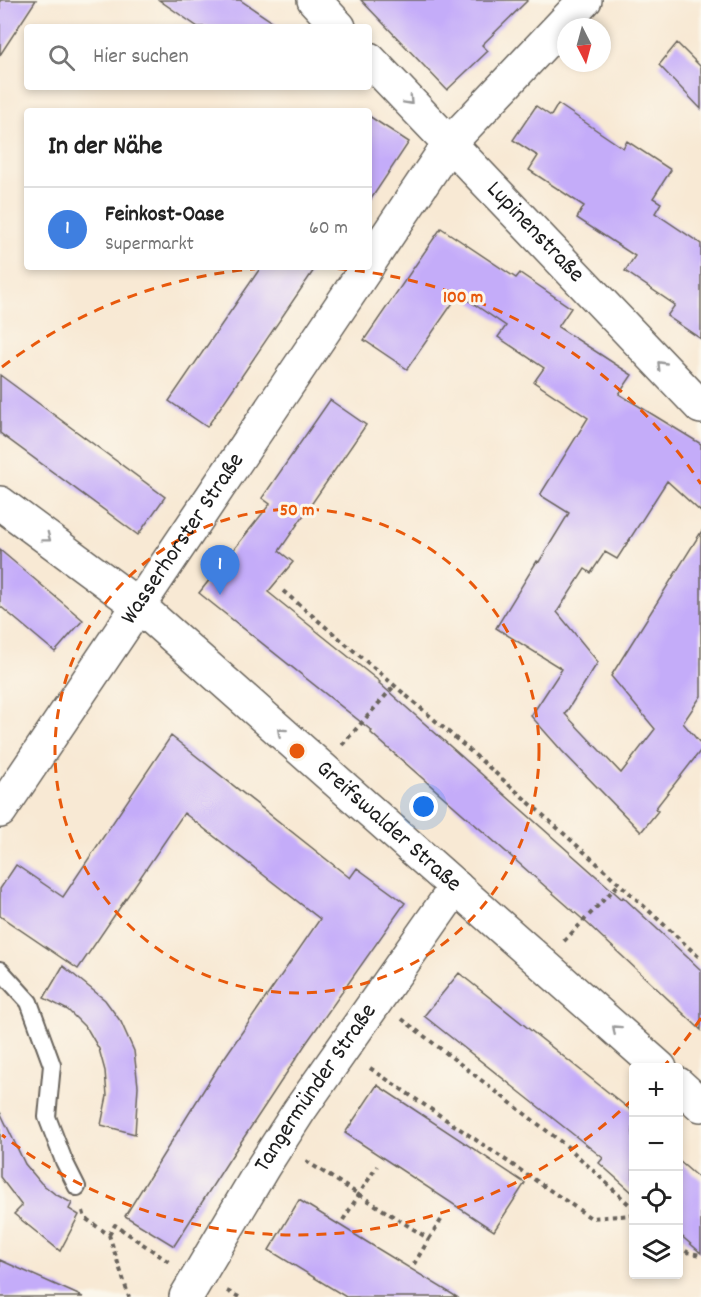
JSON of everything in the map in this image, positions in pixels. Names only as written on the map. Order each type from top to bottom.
[{"type":"street","points":[[314,0],[336,24]]},
{"type":"street","name":"Wasserhorster Straße","points":[[372,259],[449,144],[585,0]]},
{"type":"street","name":"Lupinenstraße","points":[[372,62],[701,407]]},
{"type":"street","name":"Wasserhorster Straße","points":[[0,811],[365,270]]},
{"type":"street","name":"Greifswalder Straße","points":[[0,503],[139,606],[654,1063]]},
{"type":"street","name":"Tangermünder Straße","points":[[186,1297],[278,1143],[456,887]]},
{"type":"street","points":[[683,1088],[701,1104]]},
{"type":"lane","points":[[0,970],[29,1002],[52,1065],[47,1117],[77,1187]]},
{"type":"path","points":[[283,591],[395,685],[620,883],[701,958]]},
{"type":"path","points":[[321,768],[395,685]]},
{"type":"path","points":[[542,963],[620,883]]},
{"type":"path","points":[[377,1000],[569,1148],[629,1205]]},
{"type":"path","points":[[342,1049],[591,1218],[629,1215]]},
{"type":"path","points":[[278,1143],[429,1239]]},
{"type":"path","points":[[343,1220],[377,1166]]},
{"type":"path","points":[[77,1187],[85,1218],[109,1235],[129,1297]]},
{"type":"path","points":[[414,1264],[443,1217]]},
{"type":"path","points":[[683,1249],[701,1255]]},
{"type":"building","points":[[0,0],[36,0],[0,55]]},
{"type":"building","points":[[159,0],[240,0],[276,24],[194,24]]},
{"type":"building","points":[[361,0],[528,0],[482,45],[488,51],[447,90]]},
{"type":"building","points":[[677,43],[701,67],[701,109],[659,65]]},
{"type":"building","points":[[558,104],[623,148],[627,141],[671,170],[653,198],[661,203],[655,213],[701,244],[701,339],[667,316],[675,305],[625,271],[635,256],[577,218],[584,206],[529,170],[538,156],[513,140],[536,106],[551,116]]},
{"type":"building","points":[[372,118],[409,142],[372,198]]},
{"type":"building","points":[[441,228],[516,278],[520,273],[571,308],[558,327],[632,375],[619,394],[701,444],[701,512],[667,481],[617,559],[605,552],[591,573],[585,569],[557,612],[598,662],[565,714],[621,773],[655,729],[611,676],[701,532],[701,696],[683,723],[701,744],[701,750],[655,809],[658,811],[641,832],[531,716],[562,669],[496,628],[569,513],[540,495],[588,418],[534,382],[544,368],[498,337],[506,326],[459,294],[407,369],[364,340]]},
{"type":"building","points":[[259,270],[314,270],[207,427],[169,401]]},
{"type":"building","points":[[0,375],[165,497],[138,535],[0,433]]},
{"type":"building","points":[[330,400],[366,425],[279,551],[293,562],[268,592],[380,682],[622,899],[623,897],[701,970],[701,1030],[588,924],[371,733],[372,731],[199,593],[270,504],[262,498]]},
{"type":"building","points":[[0,550],[83,620],[55,652],[0,606]]},
{"type":"building","points":[[171,736],[350,878],[357,868],[405,903],[307,1042],[174,1246],[125,1216],[218,1067],[320,919],[184,813],[78,969],[0,916],[0,889],[16,865],[63,897]]},
{"type":"building","points":[[63,966],[105,1000],[121,1022],[134,1051],[138,1086],[135,1134],[101,1125],[107,1096],[105,1071],[99,1049],[88,1030],[68,1010],[44,998]]},
{"type":"building","points":[[459,973],[629,1109],[629,1189],[599,1163],[603,1158],[424,1016]]},
{"type":"building","points":[[377,1085],[525,1183],[494,1231],[345,1133]]},
{"type":"building","points":[[0,1112],[25,1164],[41,1183],[72,1203],[69,1209],[79,1215],[60,1251],[14,1214],[22,1206],[0,1177]]},
{"type":"building","points":[[683,1164],[701,1180],[701,1253],[683,1237]]},
{"type":"building","points":[[299,1200],[457,1297],[346,1297],[269,1250]]},
{"type":"building","points":[[0,1260],[83,1297],[0,1297]]},
{"type":"place","name":"Feinkost-Oase","points":[[220,595]]}]
